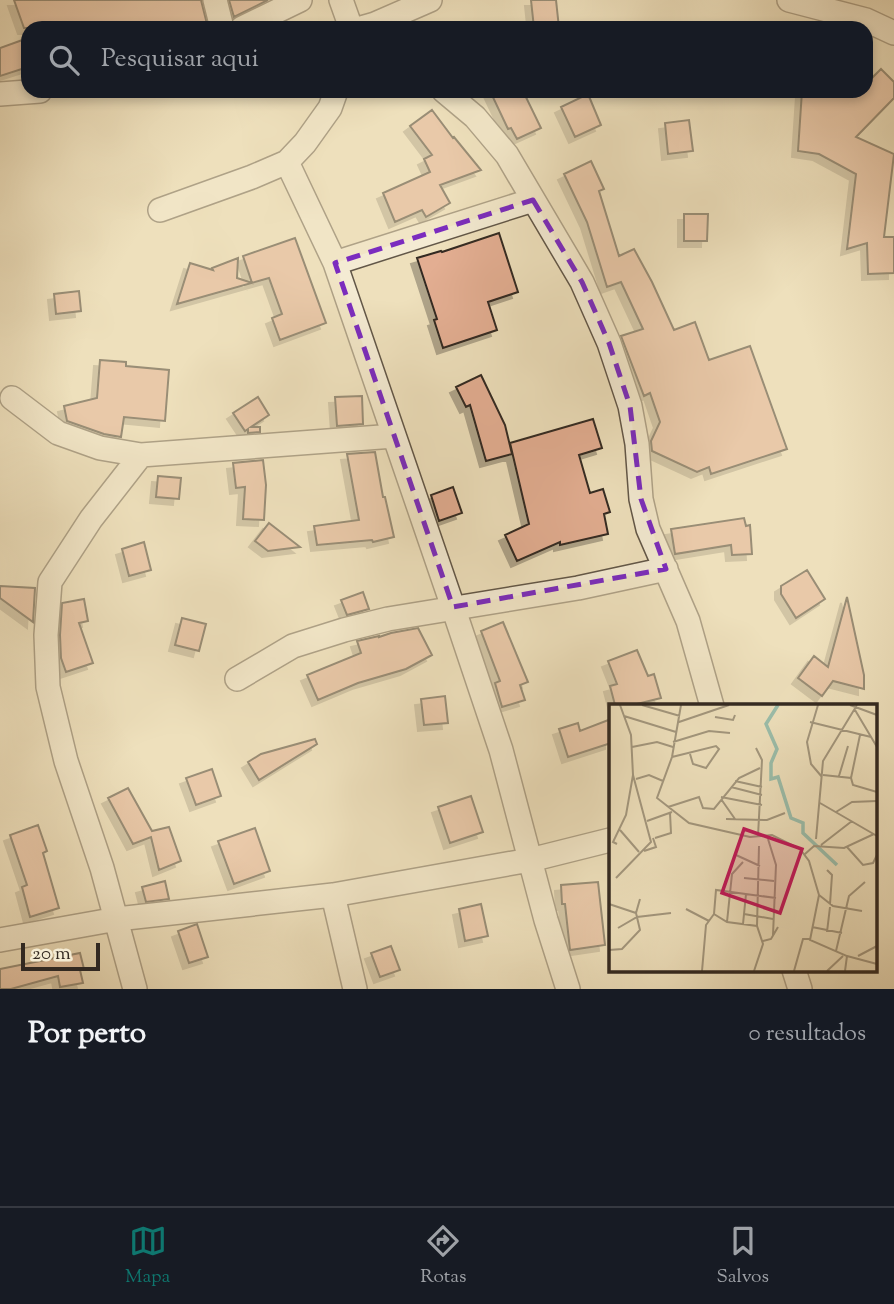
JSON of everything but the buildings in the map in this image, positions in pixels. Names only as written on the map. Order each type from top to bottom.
[{"type":"street","points":[[215,0],[220,21]]},
{"type":"street","points":[[256,21],[300,0]]},
{"type":"street","points":[[341,0],[348,21]]},
{"type":"street","points":[[385,21],[430,0]]},
{"type":"street","points":[[789,0],[868,21]]},
{"type":"street","points":[[873,23],[894,33]]},
{"type":"street","points":[[0,94],[21,92]]},
{"type":"street","points":[[160,209],[252,177],[286,162],[305,144],[330,108],[334,98]]},
{"type":"street","points":[[452,98],[475,117],[507,156],[582,282],[609,343],[630,406],[637,444],[640,499],[648,529],[688,621],[712,704]]},
{"type":"street","points":[[286,162],[335,263],[453,607],[501,750],[545,920],[568,989]]},
{"type":"street","points":[[335,263],[533,200]]},
{"type":"street","points":[[12,398],[58,433],[100,449],[141,456],[394,436]]},
{"type":"street","points":[[135,989],[102,868],[66,761],[48,687],[46,635],[50,582],[91,519],[141,456]]},
{"type":"street","points":[[237,680],[293,646],[344,630],[388,619],[578,588],[666,569]]},
{"type":"street","points":[[0,940],[117,919],[333,895],[530,860],[609,840]]},
{"type":"street","points":[[333,895],[355,989]]},
{"type":"street","points":[[795,972],[800,989]]},
{"type":"highlighted area","points":[[533,200],[582,282],[609,343],[630,406],[641,499],[666,569],[453,607],[335,263]]}]
